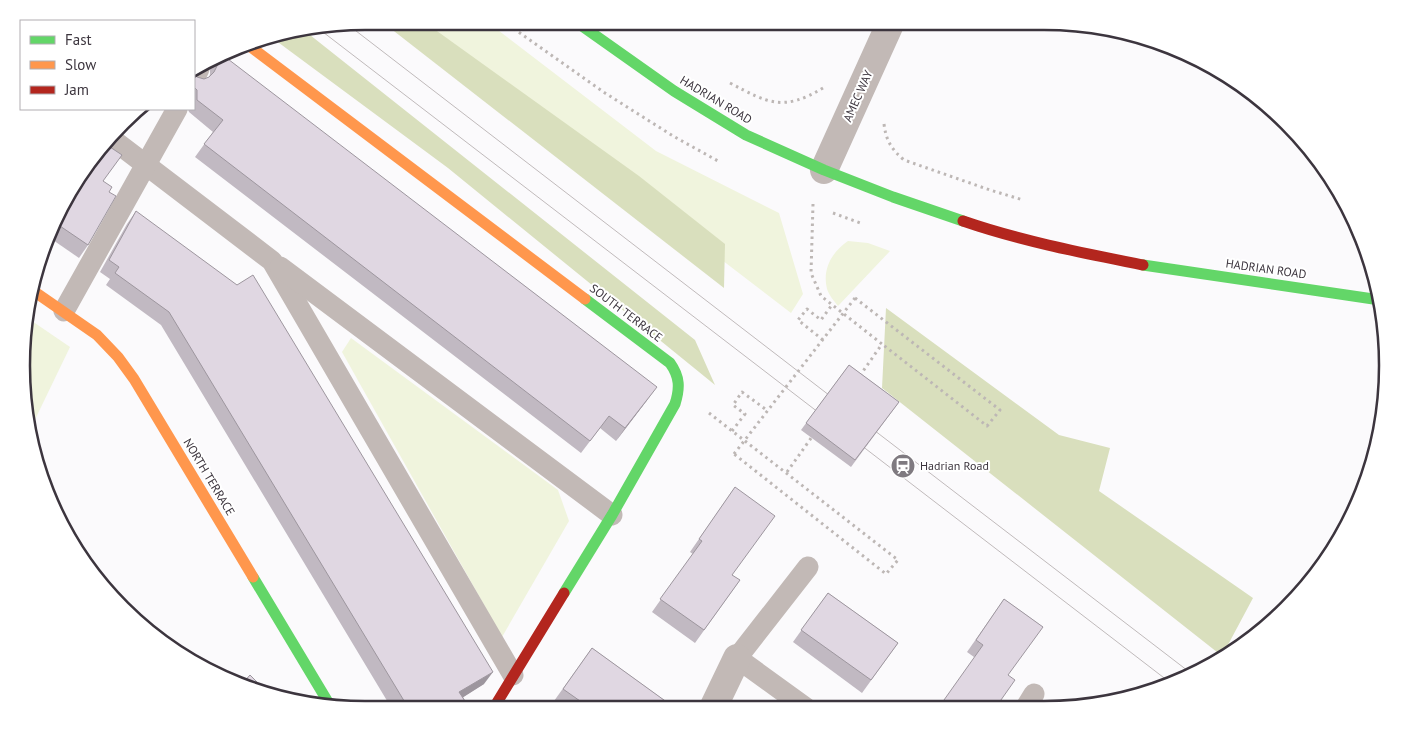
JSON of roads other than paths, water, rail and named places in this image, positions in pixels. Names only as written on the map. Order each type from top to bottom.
[{"type":"street","name":"HADRIAN ROAD","points":[[586,30],[674,91],[738,130],[824,170],[893,197],[980,227],[1080,252],[1165,269],[1373,299]]},
{"type":"street","name":"AMEC WAY","points":[[824,170],[887,30]]},
{"type":"street","name":"SOUTH TERRACE","points":[[254,49],[677,371],[680,382],[675,404],[612,515],[498,701]]},
{"type":"street","name":"NORTH TERRACE","points":[[38,294],[96,336],[118,357],[134,379],[326,698]]},
{"type":"street","points":[[716,701],[737,658]]},
{"type":"lane","points":[[64,311],[176,110]]},
{"type":"lane","points":[[115,141],[612,515]]},
{"type":"lane","points":[[272,261],[513,675]]},
{"type":"lane","points":[[796,701],[737,658],[808,567]]},
{"type":"tram line","points":[[355,30],[838,402]]},
{"type":"tram line","points":[[324,33],[827,419]]},
{"type":"tram line","points":[[866,424],[1185,669]]},
{"type":"tram line","points":[[853,439],[1164,678]]},
{"type":"place","name":"Hadrian Road","points":[[903,466]]}]
